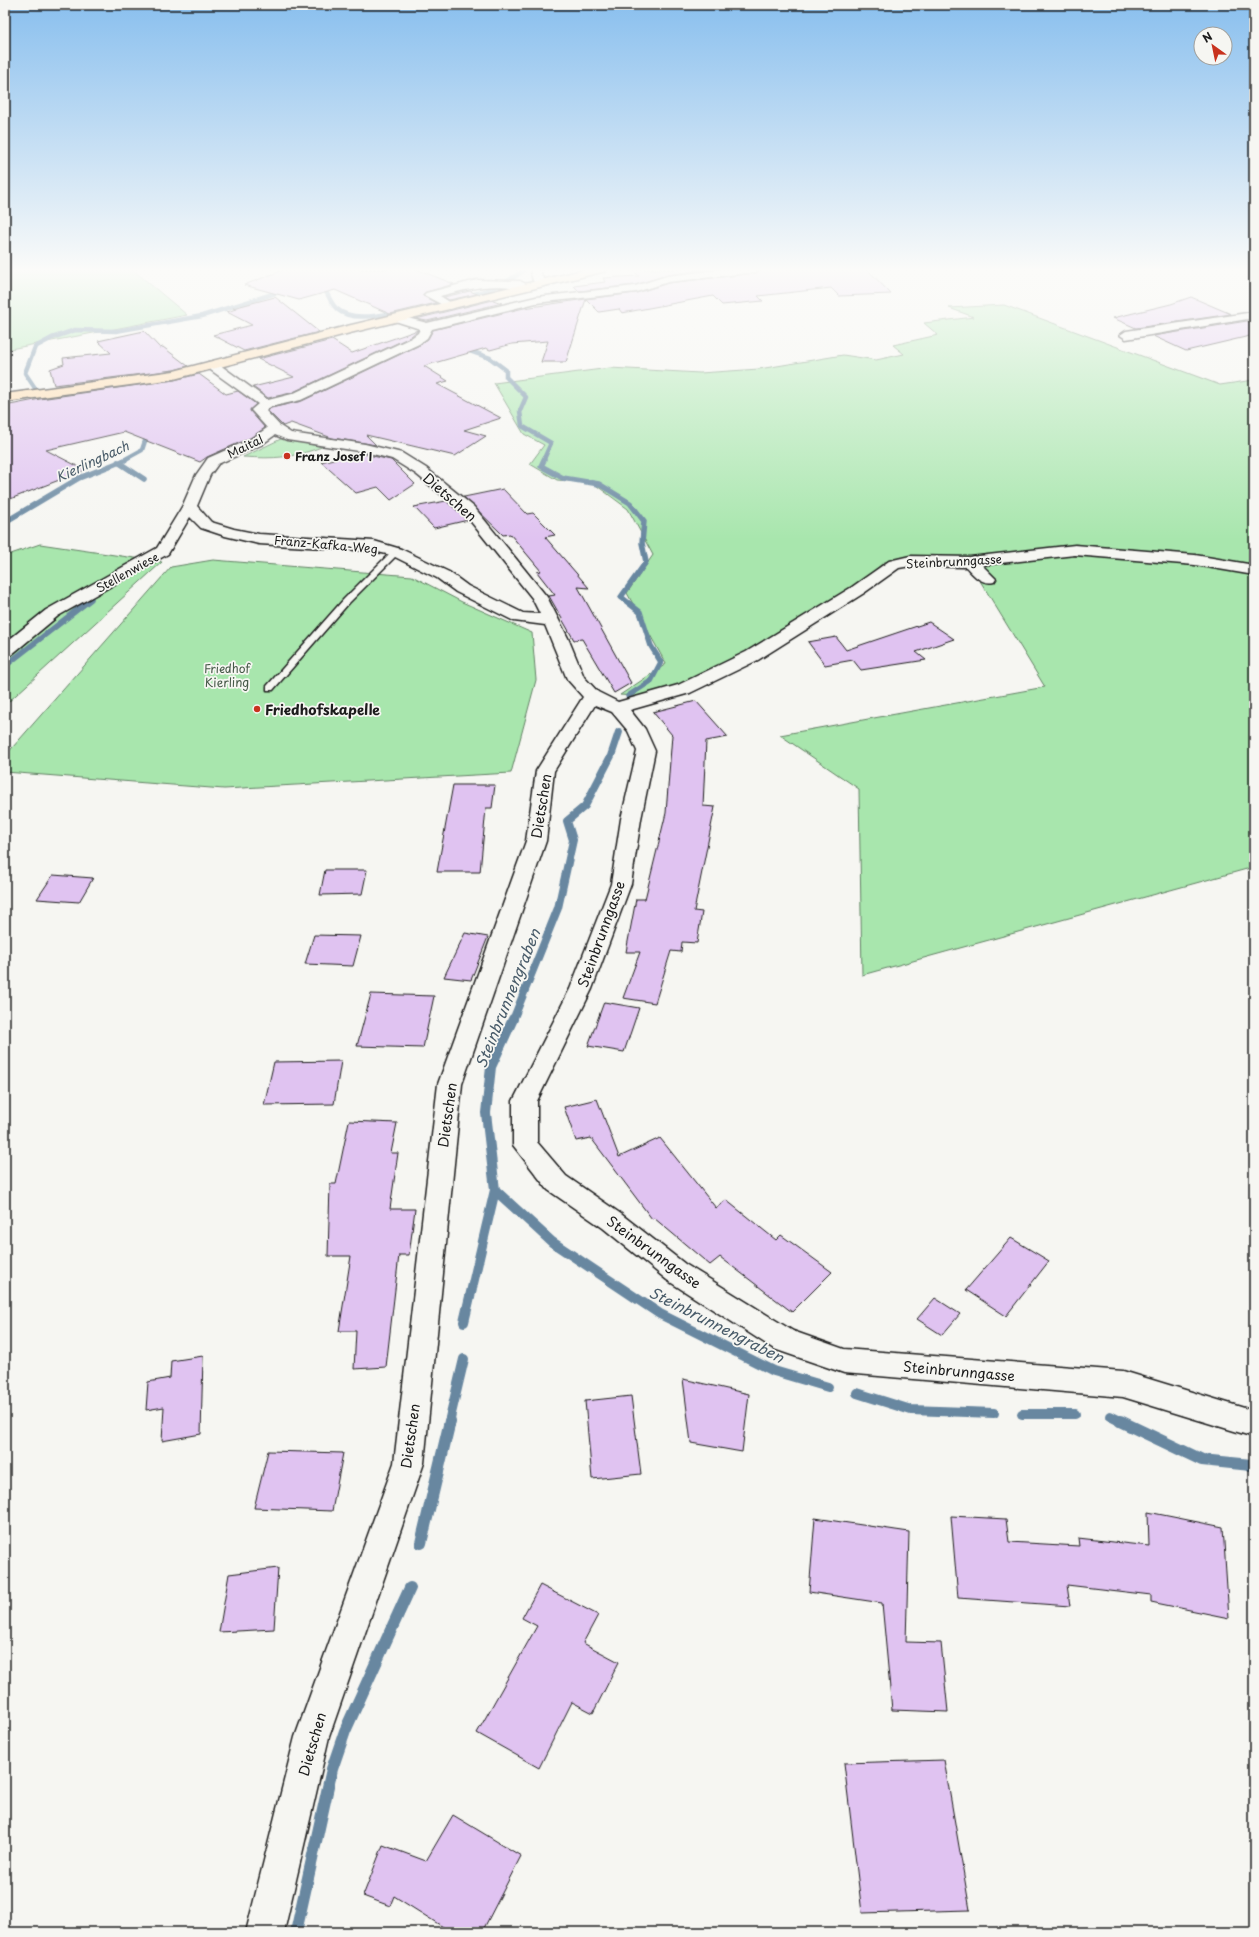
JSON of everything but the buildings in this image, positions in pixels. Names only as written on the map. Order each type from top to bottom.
[{"type":"main road","points":[[5,398],[174,375],[234,359]]},
{"type":"street","points":[[274,429],[258,410],[266,404],[296,397],[377,359]]},
{"type":"street","points":[[212,365],[266,404]]},
{"type":"street","name":"Maital","points":[[214,461],[256,442],[274,429]]},
{"type":"street","name":"Dietschen","points":[[265,1932],[312,1737],[409,1463],[450,1084],[536,841],[545,771],[592,696],[576,679],[560,638],[539,597],[470,510],[421,471],[388,452],[287,436],[274,429]]},
{"type":"street","name":"Stellenwiese","points":[[5,651],[52,613],[163,551],[189,507],[203,475],[214,461]]},
{"type":"street","name":"Franz-Kafka-Weg","points":[[189,507],[206,525],[230,533],[259,539],[374,546],[396,552],[443,576],[462,589],[520,618],[550,620]]},
{"type":"street","name":"Steinbrunngasse","points":[[618,708],[684,689],[752,656],[858,590],[894,564],[910,561],[970,562],[1075,550],[1195,560],[1254,570]]},
{"type":"street","points":[[970,562],[988,579]]},
{"type":"street","name":"Steinbrunngasse","points":[[592,696],[606,704],[618,708],[636,729],[646,751],[631,819],[621,884],[581,989],[525,1101],[525,1145],[557,1183],[612,1221],[676,1272],[784,1340],[844,1361],[1122,1384],[1254,1424]]},
{"type":"lane","points":[[270,688],[343,604],[396,552]]},
{"type":"green space","points":[[817,359],[1151,359],[1220,385],[1254,380],[1254,867],[862,975],[859,789],[780,735],[1045,687],[971,566],[884,562],[855,589],[749,654],[680,687],[647,697],[620,695],[666,664],[627,593],[653,555],[628,509],[593,483],[557,480],[530,464],[544,445],[524,434],[494,383],[610,368],[700,373],[759,369]]},
{"type":"green space","points":[[283,438],[322,447],[292,456],[265,458],[243,457]]},
{"type":"green space","points":[[40,544],[162,562],[5,705],[5,556]]},
{"type":"green space","name":"Friedhof Kierling","points":[[213,560],[412,576],[462,602],[532,633],[536,680],[511,773],[224,789],[5,772],[5,756],[171,567]]},
{"type":"waterway","name":"Kierlingbach","points":[[30,359],[25,373],[35,388],[55,403]]},
{"type":"waterway","name":"Steinbrunnengraben","points":[[492,359],[506,370],[506,377],[526,397],[520,411],[522,426],[551,443],[543,461]]},
{"type":"waterway","name":"Kierlingbach","points":[[122,461],[142,450],[147,435],[144,433]]},
{"type":"waterway","name":"Kierlingbach","points":[[119,462],[125,460]]},
{"type":"waterway","name":"Steinbrunnengraben","points":[[544,460],[541,466],[563,478],[599,484],[630,503],[644,521],[642,543],[646,562],[621,597],[640,612],[651,646],[661,662],[651,681],[628,696]]},
{"type":"waterway","name":"Kierlingbach","points":[[5,522],[79,478],[119,462]]},
{"type":"waterway","points":[[119,462],[144,479]]},
{"type":"waterway","points":[[5,666],[91,599]]},
{"type":"waterway","name":"Steinbrunnengraben","points":[[513,1020],[558,908],[573,840],[567,821],[585,806],[611,756],[619,732]]},
{"type":"waterway","name":"Steinbrunnengraben","points":[[495,1190],[486,1113],[491,1067],[513,1019]]},
{"type":"waterway","points":[[464,1322],[495,1190]]},
{"type":"waterway","name":"Steinbrunnengraben","points":[[495,1190],[552,1242],[660,1314],[774,1371],[828,1387]]},
{"type":"waterway","points":[[449,1422],[464,1359]]},
{"type":"waterway","name":"Steinbrunnengraben","points":[[857,1393],[911,1410],[994,1413]]},
{"type":"waterway","name":"Steinbrunnengraben","points":[[1022,1414],[1075,1414]]},
{"type":"waterway","name":"Steinbrunnengraben","points":[[1110,1416],[1120,1421]]},
{"type":"waterway","points":[[421,1543],[450,1421]]},
{"type":"waterway","name":"Steinbrunnengraben","points":[[1120,1421],[1202,1460],[1251,1465]]},
{"type":"waterway","points":[[296,1932],[332,1769],[345,1731],[410,1588]]},
{"type":"place","name":"Franz Josef I","points":[[287,456]]},
{"type":"place","name":"Friedhofskapelle","points":[[257,709]]}]
